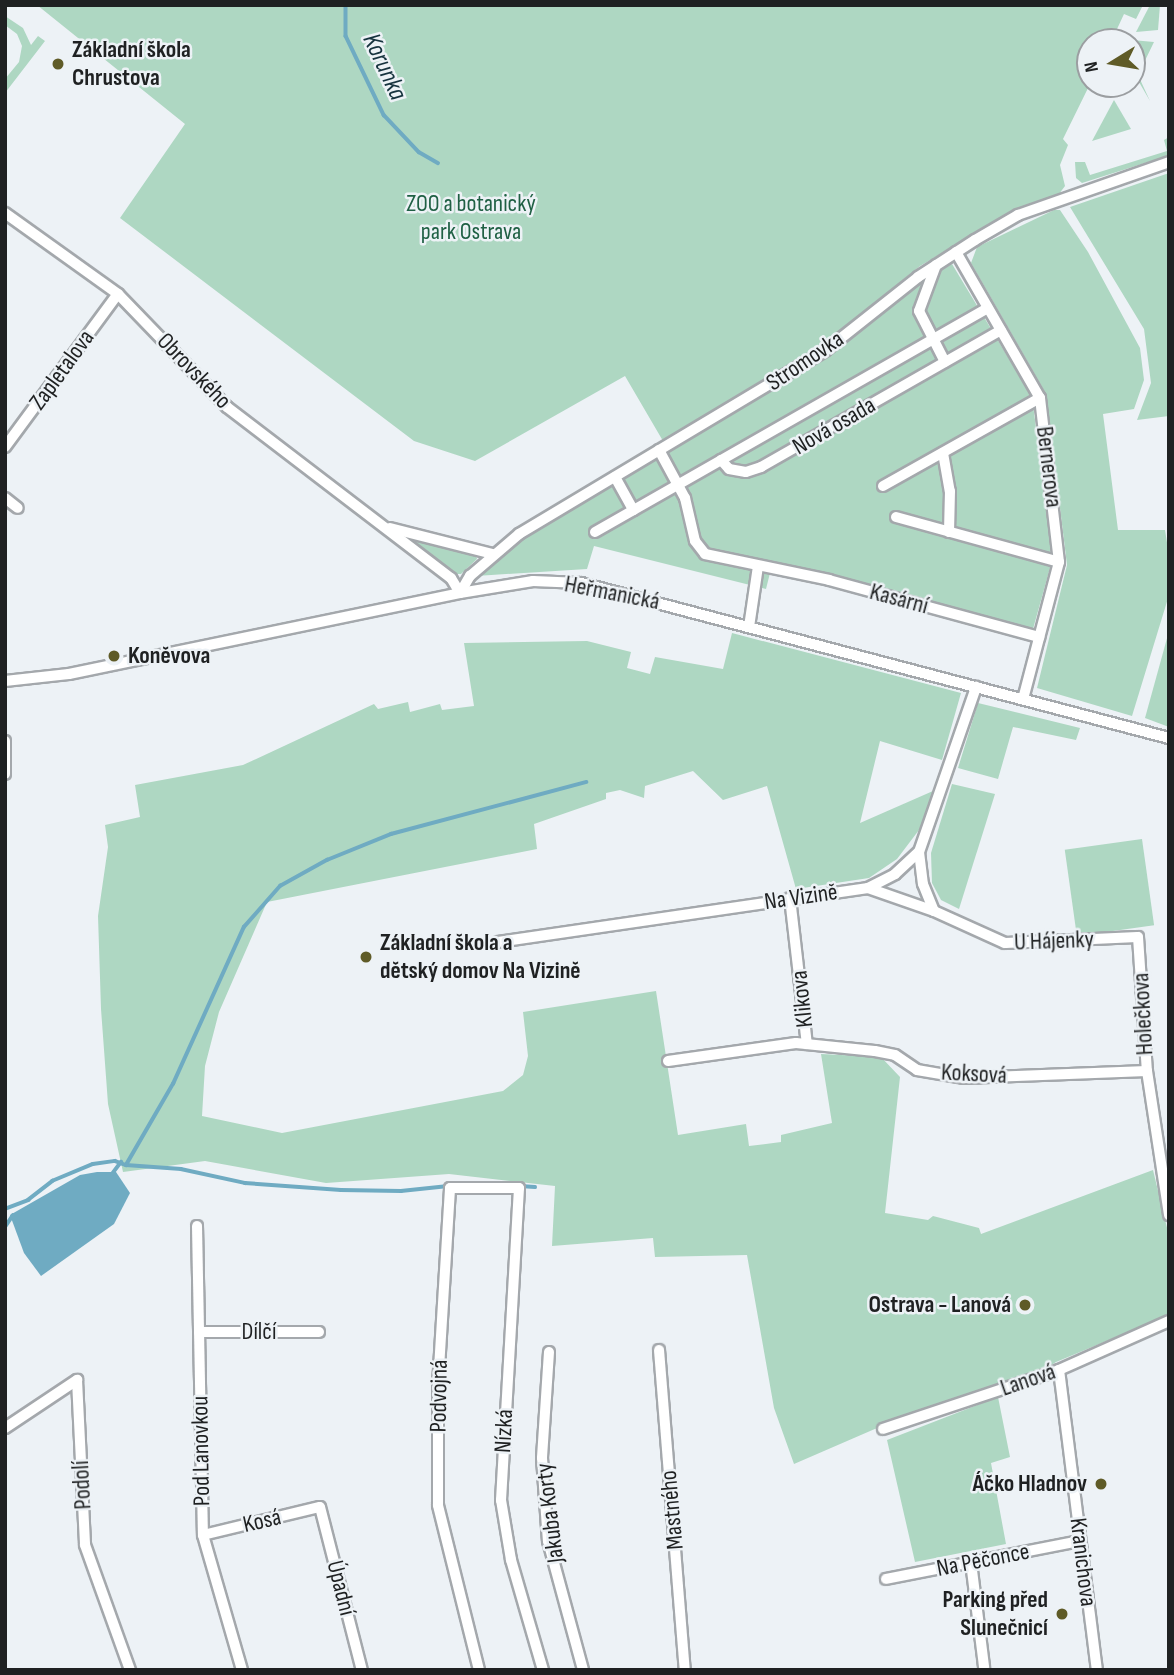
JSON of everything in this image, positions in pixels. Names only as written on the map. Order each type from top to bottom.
[{"type":"street","name":"Stromovka","points":[[460,593],[493,554],[826,350],[956,251],[1018,215],[1169,162]]},
{"type":"street","name":"Obrovského","points":[[6,212],[118,294],[227,408],[451,578],[460,593]]},
{"type":"street","name":"Bernerova","points":[[956,251],[1040,398],[1059,562],[1023,699]]},
{"type":"street","points":[[936,265],[919,311],[945,362]]},
{"type":"street","name":"Zapletalova","points":[[5,447],[118,294]]},
{"type":"street","name":"Nová osada","points":[[595,532],[988,308]]},
{"type":"street","name":"Nová osada","points":[[721,460],[729,469],[746,472],[761,467],[1001,330]]},
{"type":"street","points":[[883,486],[1040,398]]},
{"type":"street","points":[[659,450],[679,484]]},
{"type":"street","points":[[943,453],[950,491],[949,532]]},
{"type":"street","points":[[615,477],[633,510]]},
{"type":"street","name":"Kasární","points":[[679,484],[699,551],[1039,637]]},
{"type":"street","points":[[5,498],[18,508]]},
{"type":"street","points":[[896,517],[1059,562]]},
{"type":"street","name":"Obrovského","points":[[384,526],[493,554]]},
{"type":"street","points":[[749,626],[758,566]]},
{"type":"street","name":"Heřmanická","points":[[5,681],[69,674],[460,593],[533,581],[581,583],[1169,738]]},
{"type":"street","name":"Na Vizině","points":[[498,942],[868,888],[895,874],[919,852],[976,687]]},
{"type":"street","points":[[5,741],[5,774]]},
{"type":"street","points":[[919,852],[923,884],[934,911]]},
{"type":"street","name":"U Hájenky","points":[[868,888],[934,911],[1005,943],[1138,937]]},
{"type":"street","name":"Klikova","points":[[668,1061],[807,1044],[790,898]]},
{"type":"street","name":"Holečkova","points":[[1138,937],[1147,1071],[1164,1166],[1169,1215]]},
{"type":"street","name":"Koksová","points":[[807,1044],[895,1055],[918,1070],[964,1078],[1147,1071]]},
{"type":"street","name":"Podvojná","points":[[479,1670],[438,1505],[438,1385],[450,1188],[519,1188]]},
{"type":"street","name":"Nízká","points":[[519,1188],[501,1500],[511,1560],[543,1670]]},
{"type":"street","name":"Pod Lanovkou","points":[[197,1226],[203,1535],[242,1670]]},
{"type":"street","name":"Lanová","points":[[883,1429],[1059,1370],[1169,1321]]},
{"type":"street","name":"Dílčí","points":[[199,1332],[319,1332]]},
{"type":"street","name":"Mastného","points":[[659,1350],[685,1670]]},
{"type":"street","name":"Jakuba Korty","points":[[549,1352],[542,1458],[548,1541],[583,1670]]},
{"type":"street","name":"Kranichova","points":[[1059,1370],[1097,1670]]},
{"type":"street","name":"Podolí","points":[[5,1428],[77,1380],[85,1545],[130,1670]]},
{"type":"street","name":"Kosá","points":[[203,1535],[320,1507]]},
{"type":"street","name":"Úpadní","points":[[320,1507],[362,1670]]},
{"type":"street","name":"Na Pěčonce","points":[[886,1579],[1080,1541]]},
{"type":"street","points":[[971,1562],[984,1667]]},
{"type":"green space","name":"ZOO a botanický park Ostrava","points":[[37,5],[1143,5],[1136,19],[1124,14],[1118,28],[1076,28],[1076,98],[1083,98],[1063,139],[1068,145],[1060,165],[1065,186],[1059,194],[1012,212],[920,266],[825,343],[663,441],[625,376],[475,461],[414,441],[120,218],[185,124]]},
{"type":"green space","points":[[1150,5],[1160,5],[1158,30],[1146,31],[1146,28],[1138,28]]},
{"type":"green space","points":[[5,16],[23,28],[31,45],[38,36],[45,41],[5,93],[5,79],[19,62],[22,46],[17,34],[5,25]]},
{"type":"green space","points":[[1146,41],[1154,42],[1146,58]]},
{"type":"green space","points":[[1114,100],[1131,129],[1092,141]]},
{"type":"green space","points":[[1169,137],[1167,156],[1082,183],[1076,178],[1075,162],[1085,162],[1090,175],[1167,151],[1164,140]]},
{"type":"green space","points":[[1169,173],[1169,416],[1137,420],[1151,383],[1144,329],[1070,207]]},
{"type":"green space","points":[[1054,210],[1060,210],[1088,252],[1140,348],[1144,380],[1134,409],[1103,414],[1118,530],[1165,530],[1169,555],[1169,595],[1132,716],[1037,688],[1067,565],[1046,394],[971,263],[977,247]]},
{"type":"green space","points":[[952,264],[1032,397],[1051,542],[1050,568],[1033,629],[772,565],[766,589],[594,546],[587,569],[476,576],[505,549],[832,351],[911,288]]},
{"type":"green space","points":[[407,539],[476,555],[477,559],[461,574],[451,574]]},
{"type":"green space","points":[[1169,631],[1169,727],[1145,718]]},
{"type":"green space","points":[[732,633],[961,693],[942,760],[880,741],[860,823],[933,791],[922,826],[897,859],[869,878],[796,889],[767,786],[723,800],[693,771],[645,786],[644,798],[620,790],[606,793],[606,799],[534,824],[537,849],[267,902],[219,1012],[205,1066],[202,1116],[282,1133],[503,1091],[523,1075],[528,1056],[523,1012],[656,991],[678,1135],[746,1124],[749,1146],[781,1142],[781,1135],[832,1123],[821,1054],[881,1057],[900,1077],[885,1213],[928,1220],[933,1216],[979,1228],[981,1234],[1153,1170],[1169,1236],[1169,1315],[1056,1362],[1041,1372],[914,1412],[794,1464],[774,1408],[747,1255],[655,1257],[653,1238],[552,1246],[555,1186],[449,1174],[326,1183],[205,1161],[123,1172],[108,1104],[98,916],[108,847],[105,825],[140,817],[135,785],[243,765],[374,704],[378,709],[408,702],[410,712],[440,704],[442,710],[474,706],[464,643],[587,641],[631,652],[627,668],[650,674],[655,657],[723,669]]},
{"type":"green space","points":[[978,703],[1080,728],[1076,740],[1013,727],[998,779],[958,768]]},
{"type":"green space","points":[[952,784],[995,794],[959,909],[941,900],[932,883],[931,853]]},
{"type":"green space","points":[[1142,839],[1154,925],[1077,936],[1065,850]]},
{"type":"green space","points":[[998,1397],[1010,1457],[991,1463],[1006,1544],[915,1562],[887,1440]]},
{"type":"water","points":[[116,1172],[130,1193],[114,1224],[41,1276],[24,1253],[10,1215],[80,1175]]},
{"type":"waterway","name":"Korunka","points":[[346,5],[346,36],[384,115],[419,152],[438,163]]},
{"type":"waterway","points":[[5,1209],[28,1200],[52,1181],[93,1164],[115,1161],[126,1165],[173,1084],[244,927],[280,886],[327,860],[391,834],[586,782]]},
{"type":"waterway","points":[[112,1174],[121,1162]]},
{"type":"waterway","points":[[126,1165],[181,1169],[245,1183],[341,1190],[401,1191],[477,1183]]},
{"type":"waterway","points":[[520,1186],[535,1187]]},
{"type":"waterway","points":[[5,1227],[13,1215]]},
{"type":"place","name":"Základní škola Chrustova","points":[[58,64]]},
{"type":"place","name":"Koněvova","points":[[114,656]]},
{"type":"place","name":"Základní škola a dětský domov Na Vizině","points":[[366,957]]},
{"type":"place","name":"Ostrava - Lanová","points":[[1025,1305]]},
{"type":"place","name":"Áčko Hladnov","points":[[1101,1484]]},
{"type":"place","name":"Parking před Slunečnicí","points":[[1062,1614]]}]
